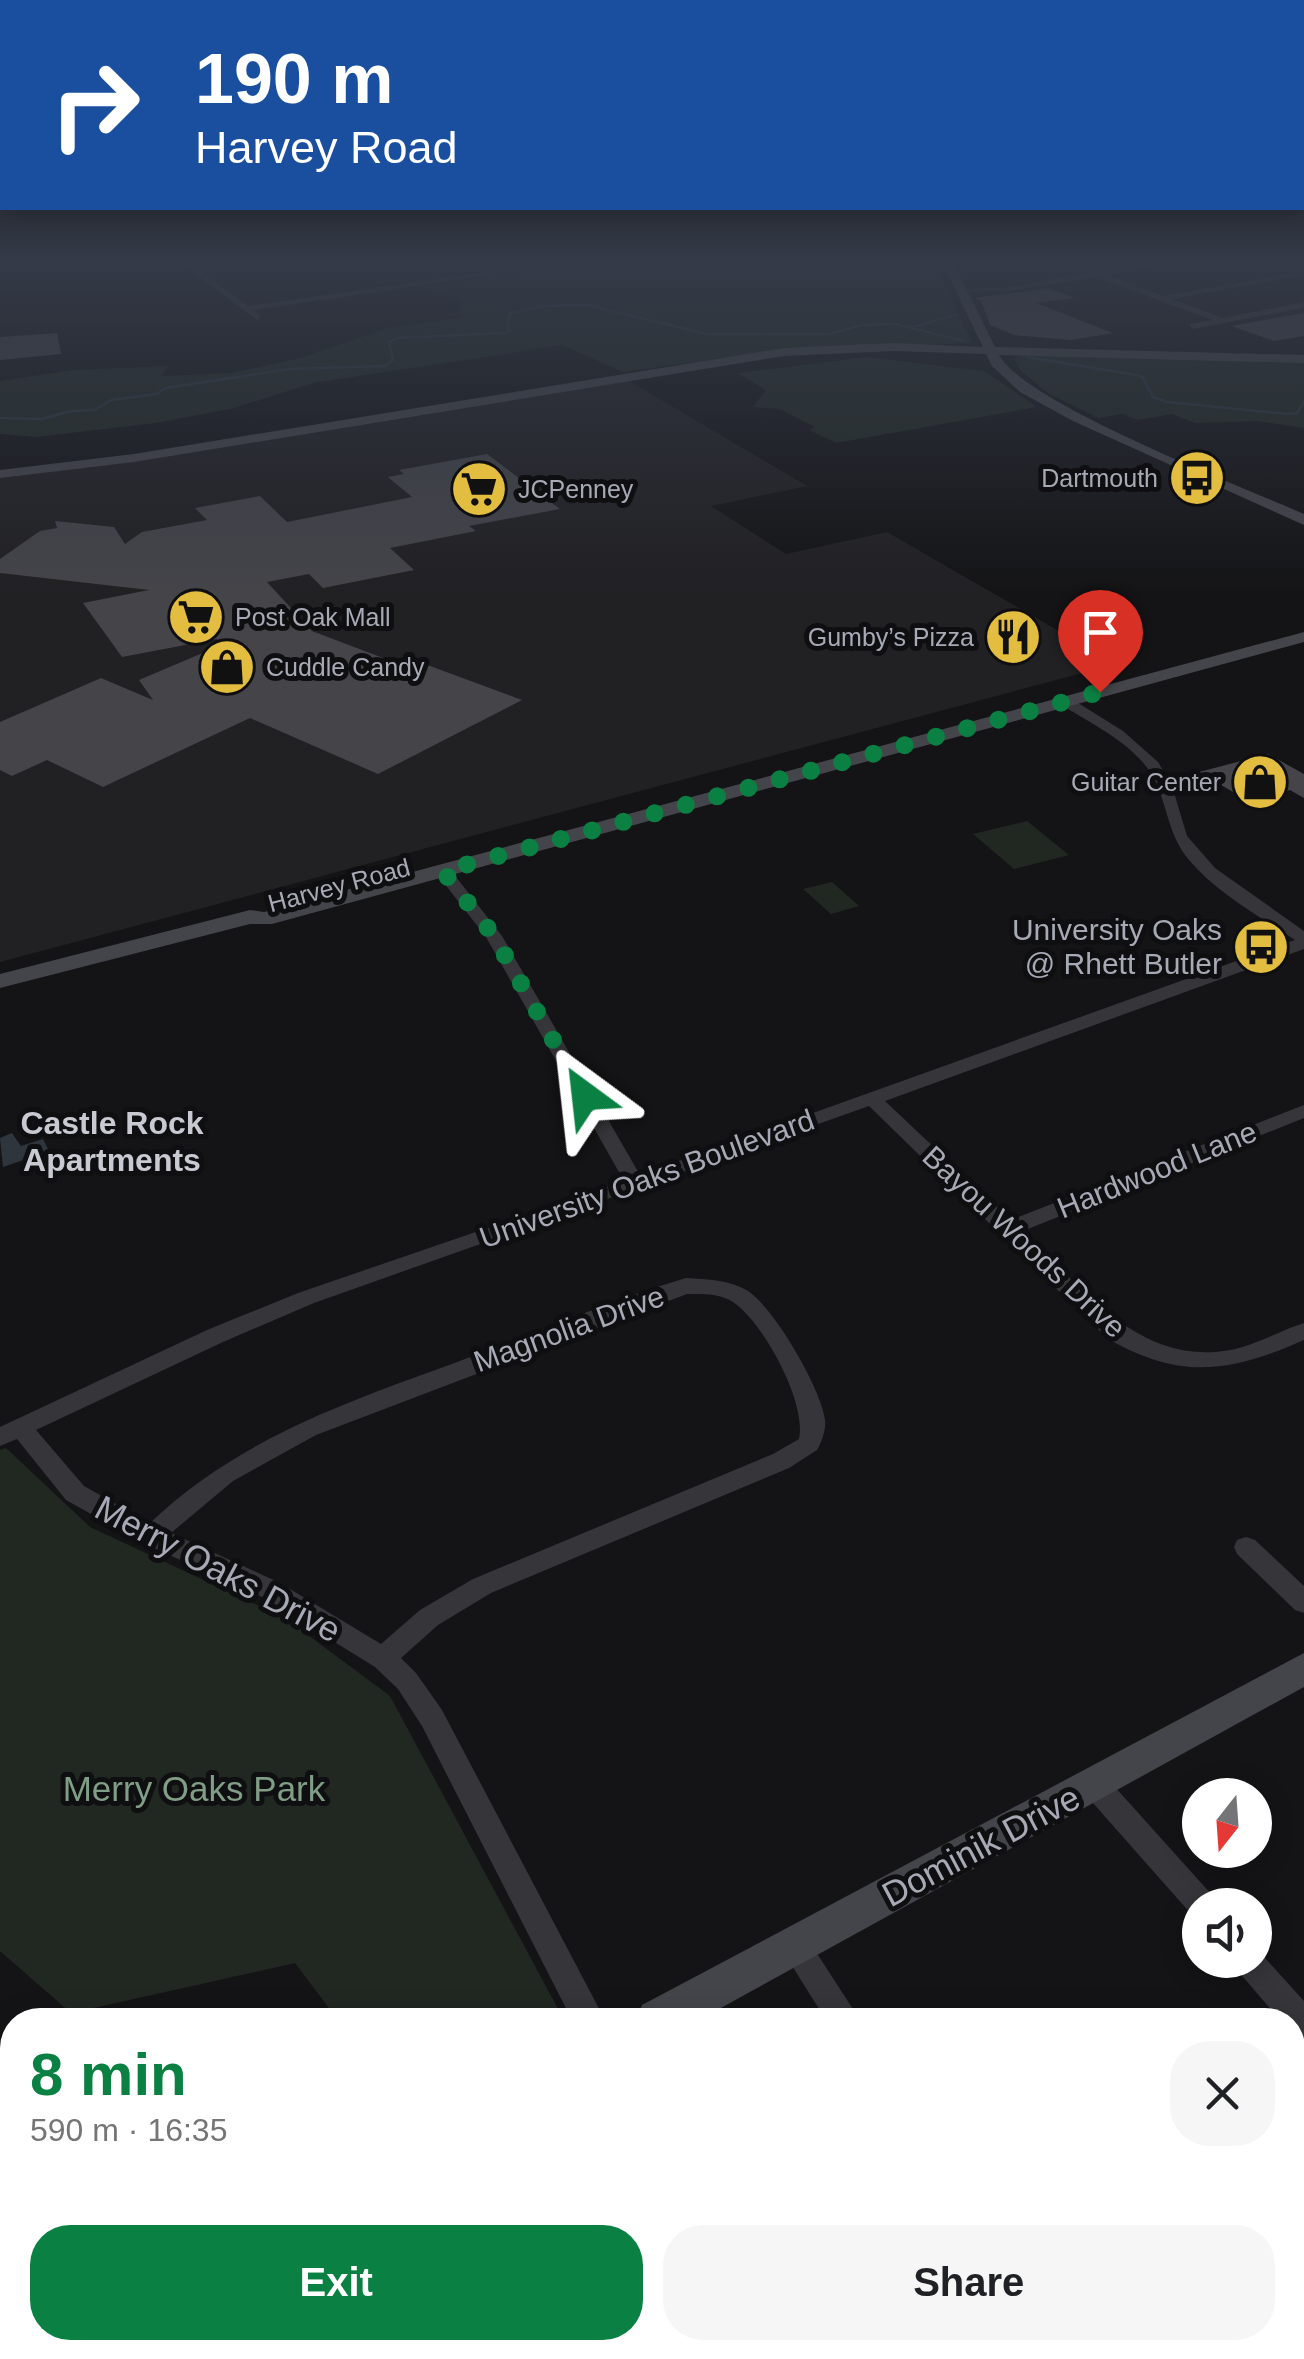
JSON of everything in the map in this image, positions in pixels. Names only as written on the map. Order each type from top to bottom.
[{"type":"street","points":[[0,474],[134,458],[637,374]]},
{"type":"street","points":[[1009,374],[1058,408],[1304,520]]},
{"type":"street","name":"Harvey Road","points":[[0,981],[250,917],[264,919],[443,871],[962,717],[1280,632],[1304,631]]},
{"type":"street","name":"Harvey Road","points":[[250,917],[252,909],[490,844],[911,743],[1304,631]]},
{"type":"street","points":[[1105,678],[1100,685],[1062,697],[1150,763],[1161,778],[1181,837],[1208,871],[1304,941]]},
{"type":"street","points":[[911,743],[918,735],[961,723],[962,717]]},
{"type":"street","points":[[490,844],[486,852],[442,864],[443,871],[494,936],[635,1183]]},
{"type":"street","name":"University Oaks Boulevard","points":[[11,1433],[215,1336],[306,1298],[872,1099],[1304,941]]},
{"type":"street","name":"Bayou Woods Drive","points":[[872,1099],[1116,1334],[1153,1353],[1200,1363],[1253,1355],[1304,1331]]},
{"type":"street","name":"Hardwood Lane","points":[[1009,1229],[1304,1111]]},
{"type":"street","name":"Magnolia Drive","points":[[152,1536],[171,1515],[220,1477],[324,1419],[686,1286],[709,1286],[746,1301],[777,1344],[810,1408],[814,1424],[809,1444],[781,1461],[452,1602],[400,1638],[384,1659]]},
{"type":"street","name":"Merry Oaks Drive","points":[[11,1433],[75,1493],[152,1536],[271,1590],[384,1659],[406,1681],[432,1718],[583,2008]]},
{"type":"street","points":[[1246,1547],[1304,1602]]},
{"type":"street","name":"Dominik Drive","points":[[680,2008],[1304,1670]]},
{"type":"street","points":[[1095,1785],[1187,1888]]},
{"type":"street","points":[[794,1945],[836,2008]]},
{"type":"street","points":[[1264,1978],[1289,2008]]},
{"type":"shaded area","points":[[629,381],[807,486],[711,506],[786,554],[887,532],[1116,664],[0,962],[0,477]]},
{"type":"shaded area","points":[[12,1133],[21,1146],[43,1139],[49,1151],[3,1167],[0,1138]]},
{"type":"green space","points":[[46,374],[371,374],[313,383],[234,408],[156,423],[36,437],[0,434],[0,381]]},
{"type":"green space","points":[[739,374],[989,374],[1037,407],[836,443],[780,409],[753,407],[766,390]]},
{"type":"green space","points":[[1025,374],[1304,374],[1304,428],[1258,421],[1196,423],[1172,414],[1138,420],[1122,414],[1098,418],[1048,393]]},
{"type":"green space","points":[[1027,821],[1069,855],[1014,869],[973,834]]},
{"type":"green space","points":[[832,882],[859,906],[831,914],[803,889]]},
{"type":"green space","name":"Merry Oaks Park","points":[[6,1448],[90,1527],[285,1618],[390,1696],[558,2008],[329,2008],[295,1963],[93,2008],[65,2008],[0,1951],[0,1450]]},
{"type":"building","name":"Post Oak Mall","points":[[487,454],[560,509],[469,526],[476,531],[390,548],[414,570],[323,588],[309,574],[267,582],[312,631],[399,664],[411,659],[522,700],[378,774],[250,718],[103,787],[47,760],[12,776],[0,770],[0,722],[101,678],[153,700],[139,680],[219,646],[217,639],[122,657],[83,603],[149,590],[0,573],[0,559],[40,531],[57,528],[55,521],[114,527],[125,544],[142,532],[207,520],[195,508],[260,496],[287,522],[412,497],[388,477],[404,474],[399,470]]},
{"type":"building","name":"Guitar Center","points":[[1268,754],[1304,774],[1304,798],[1290,790],[1250,802],[1199,772]]},
{"type":"waterway","points":[[0,418],[42,419],[71,411],[95,410],[111,400],[257,374]]},
{"type":"waterway","points":[[1130,374],[1142,376],[1153,397],[1167,402],[1287,414],[1297,413],[1304,402]]},
{"type":"place","name":"Dartmouth","points":[[1197,478]]},
{"type":"place","name":"JCPenney","points":[[479,489]]},
{"type":"place","name":"Post Oak Mall","points":[[196,617]]},
{"type":"place","name":"Gumby’s Pizza","points":[[1013,637]]},
{"type":"place","name":"Cuddle Candy","points":[[227,667]]},
{"type":"place","name":"Guitar Center","points":[[1260,782]]},
{"type":"place","name":"University Oaks @ Rhett Butler","points":[[1261,947]]},
{"type":"district","name":"Castle Rock Apartments","points":[[112,1142]]},
{"type":"route","points":[[585,1096],[494,936],[443,871],[1100,692]]}]
